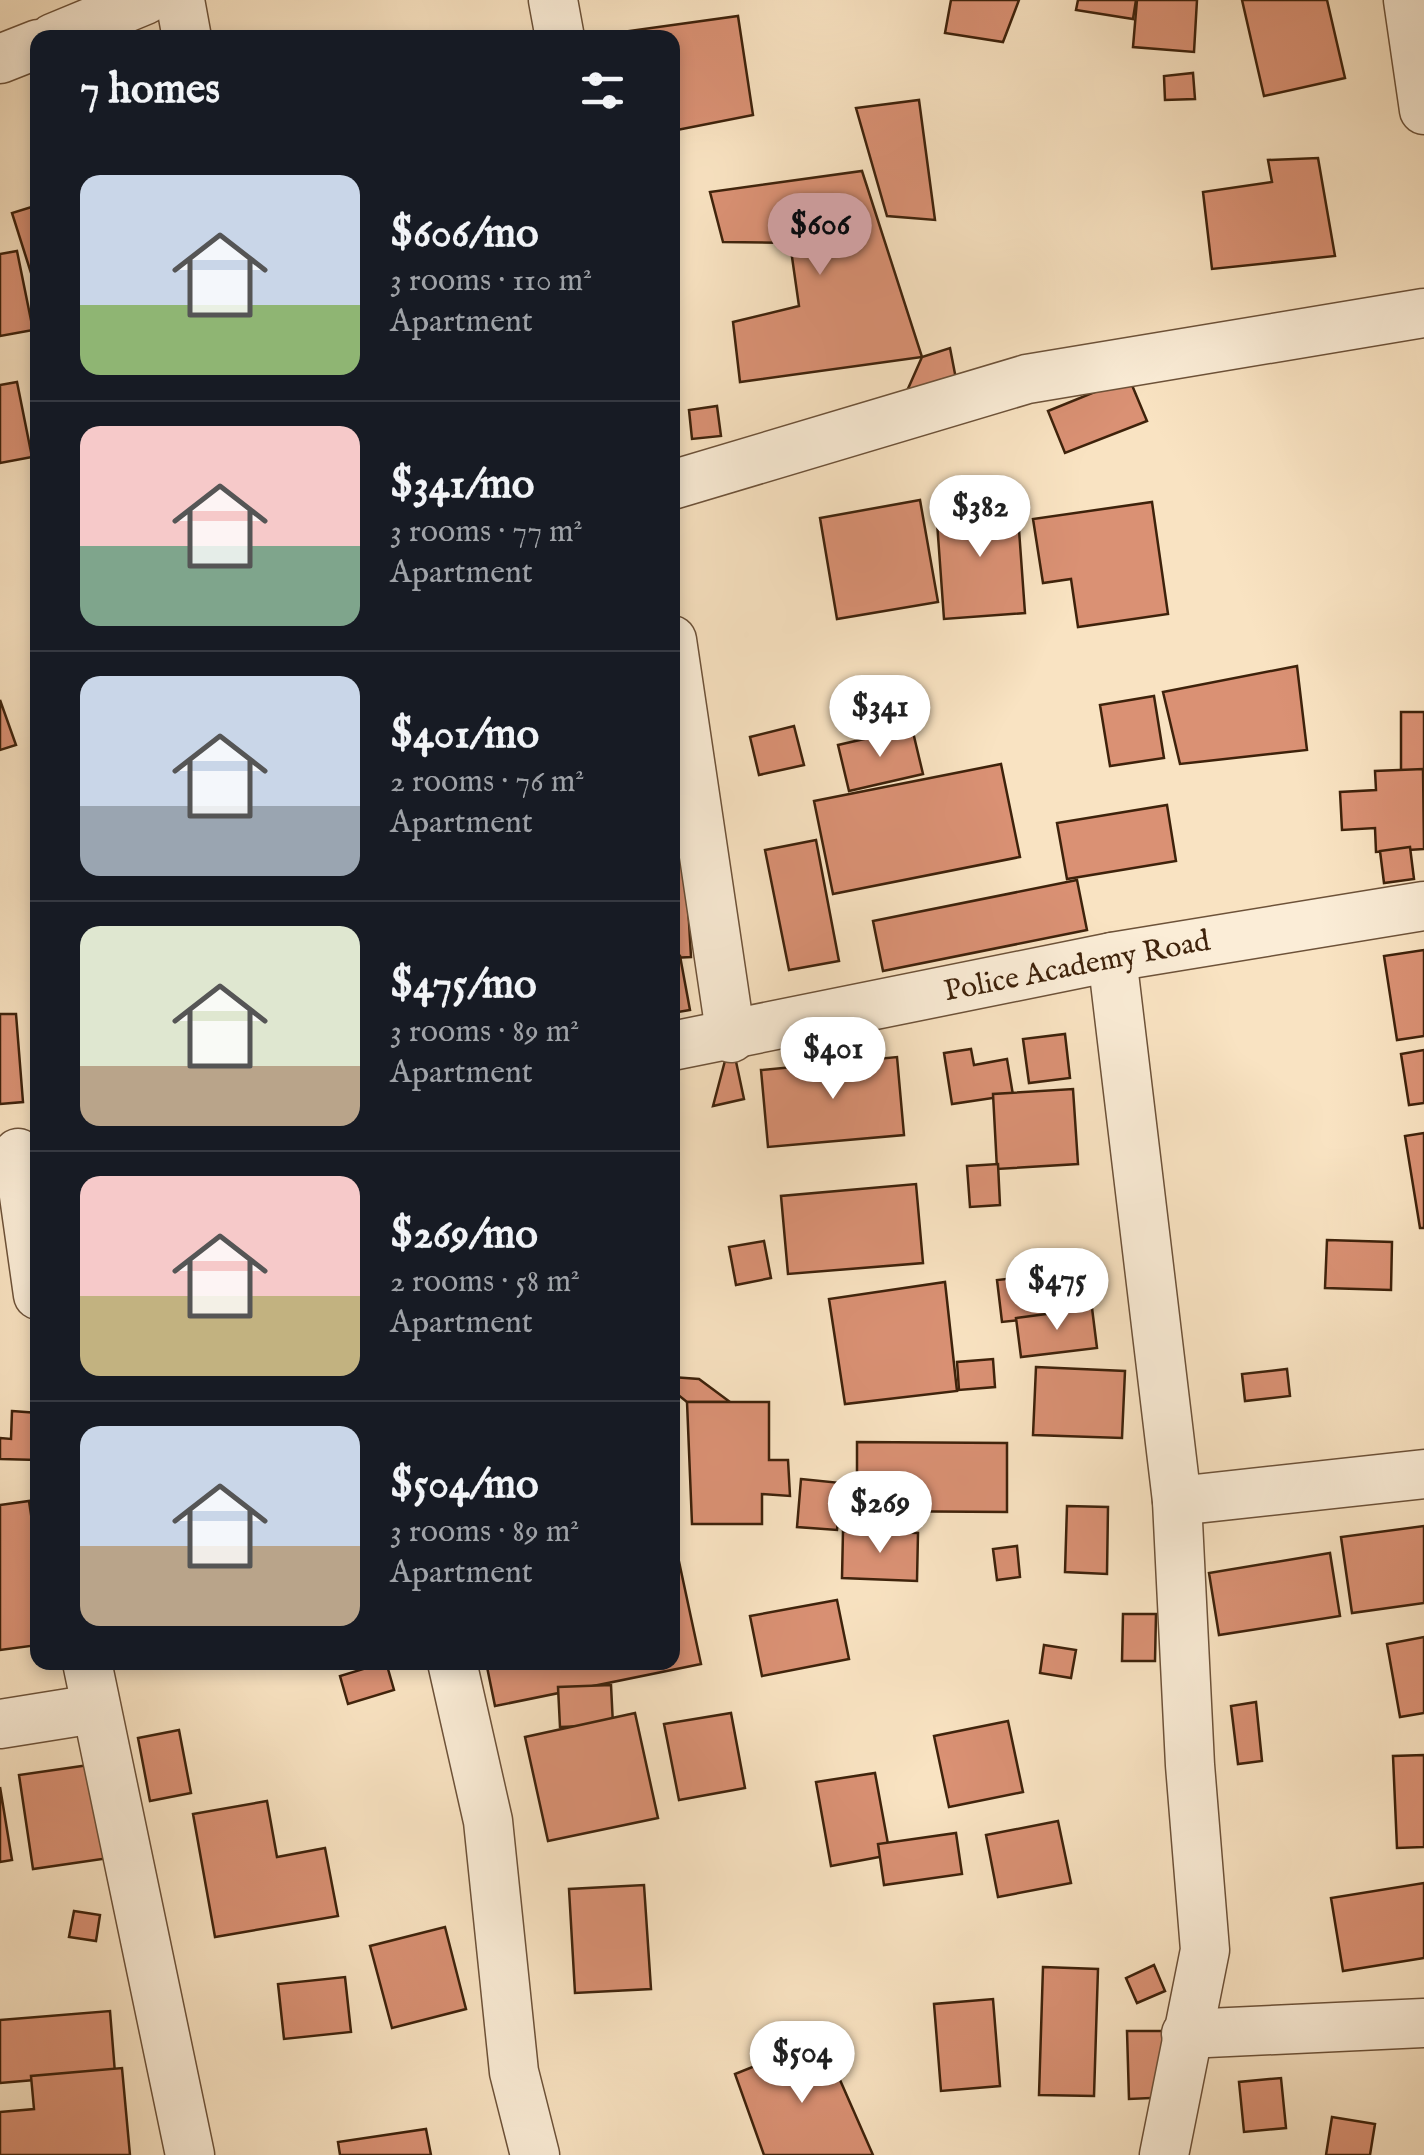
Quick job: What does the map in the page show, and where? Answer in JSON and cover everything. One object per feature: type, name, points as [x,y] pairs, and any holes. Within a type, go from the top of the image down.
[{"type":"street","points":[[72,30],[145,0]]},
{"type":"street","points":[[180,0],[186,30]]},
{"type":"street","points":[[554,0],[559,30]]},
{"type":"street","points":[[1408,0],[1424,110]]},
{"type":"street","points":[[0,59],[30,47]]},
{"type":"street","points":[[680,482],[1027,379],[1424,314]]},
{"type":"street","points":[[680,694],[731,1038]]},
{"type":"street","name":"Police Academy Road","points":[[680,1045],[731,1038],[1112,957],[1424,906]]},
{"type":"street","points":[[1112,957],[1177,1501],[1190,1765],[1205,1950],[1164,2155]]},
{"type":"street","points":[[19,1153],[30,1235]]},
{"type":"street","points":[[1177,1501],[1424,1474]]},
{"type":"street","points":[[88,1670],[190,2155]]},
{"type":"street","points":[[454,1670],[488,1821],[514,2072],[536,2155]]},
{"type":"street","points":[[0,1724],[94,1709]]},
{"type":"street","points":[[1186,2034],[1424,2024]]},
{"type":"building","points":[[951,0],[1019,0],[1003,42],[945,33]]},
{"type":"building","points":[[1078,0],[1136,0],[1133,19],[1076,10]]},
{"type":"building","points":[[1137,0],[1197,0],[1194,52],[1133,47]]},
{"type":"building","points":[[1242,0],[1327,0],[1345,78],[1264,96]]},
{"type":"building","points":[[738,16],[753,115],[680,129],[680,30],[636,30]]},
{"type":"building","points":[[1193,73],[1195,99],[1165,100],[1164,76]]},
{"type":"building","points":[[919,100],[935,220],[887,216],[856,108]]},
{"type":"building","points":[[1318,158],[1335,256],[1212,269],[1203,192],[1272,182],[1268,160]]},
{"type":"building","points":[[862,171],[922,357],[740,382],[733,322],[799,306],[790,243],[723,242],[710,192]]},
{"type":"building","points":[[30,207],[30,270],[12,213]]},
{"type":"building","points":[[17,251],[30,331],[0,336],[0,254]]},
{"type":"building","points":[[950,348],[956,379],[907,391],[922,357]]},
{"type":"building","points":[[1129,378],[1147,421],[1065,453],[1048,411]]},
{"type":"building","points":[[17,382],[30,457],[0,463],[0,385]]},
{"type":"building","points":[[717,406],[721,436],[692,439],[689,410]]},
{"type":"building","points":[[920,500],[938,602],[837,619],[820,518]]},
{"type":"building","points":[[1017,502],[1025,613],[944,619],[936,508]]},
{"type":"building","points":[[1152,502],[1168,614],[1078,627],[1071,579],[1043,583],[1033,519]]},
{"type":"building","points":[[1297,666],[1307,750],[1180,764],[1163,692]]},
{"type":"building","points":[[1154,696],[1164,758],[1110,766],[1100,705]]},
{"type":"building","points":[[0,700],[16,745],[0,750]]},
{"type":"building","points":[[1401,712],[1424,712],[1424,775],[1401,774]]},
{"type":"building","points":[[794,726],[804,765],[759,775],[750,737]]},
{"type":"building","points":[[912,728],[923,774],[849,791],[838,745]]},
{"type":"building","points":[[1001,764],[1020,857],[833,894],[814,801]]},
{"type":"building","points":[[1423,769],[1424,849],[1376,852],[1375,828],[1342,830],[1340,792],[1376,790],[1375,771]]},
{"type":"building","points":[[1167,805],[1176,861],[1067,879],[1057,823]]},
{"type":"building","points":[[816,840],[839,961],[789,970],[765,850]]},
{"type":"building","points":[[1410,847],[1414,879],[1384,883],[1380,851]]},
{"type":"building","points":[[680,852],[685,852],[691,957],[680,958]]},
{"type":"building","points":[[1077,880],[1087,930],[883,971],[873,921]]},
{"type":"building","points":[[1424,950],[1424,1036],[1397,1040],[1384,956]]},
{"type":"building","points":[[680,956],[690,1010],[680,1012]]},
{"type":"building","points":[[0,1014],[16,1014],[23,1102],[0,1104]]},
{"type":"building","points":[[1065,1034],[1070,1078],[1029,1083],[1023,1039]]},
{"type":"building","points":[[731,1038],[744,1099],[713,1106]]},
{"type":"building","points":[[971,1049],[974,1065],[1007,1059],[1013,1095],[952,1104],[944,1053]]},
{"type":"building","points":[[1424,1050],[1424,1103],[1409,1105],[1401,1054]]},
{"type":"building","points":[[897,1057],[904,1135],[768,1147],[761,1070]]},
{"type":"building","points":[[1073,1089],[1078,1164],[997,1169],[993,1094]]},
{"type":"building","points":[[1424,1133],[1424,1228],[1420,1228],[1405,1136]]},
{"type":"building","points":[[998,1164],[1000,1205],[970,1207],[967,1166]]},
{"type":"building","points":[[916,1184],[923,1263],[788,1274],[781,1196]]},
{"type":"building","points":[[1327,1240],[1392,1242],[1391,1290],[1325,1288]]},
{"type":"building","points":[[764,1241],[771,1278],[736,1285],[729,1247]]},
{"type":"building","points":[[1055,1274],[1060,1316],[1002,1322],[997,1280]]},
{"type":"building","points":[[945,1282],[957,1391],[845,1404],[829,1299]]},
{"type":"building","points":[[1092,1308],[1097,1348],[1021,1357],[1016,1318]]},
{"type":"building","points":[[993,1359],[995,1387],[959,1390],[957,1362]]},
{"type":"building","points":[[1036,1367],[1125,1371],[1122,1438],[1033,1435]]},
{"type":"building","points":[[1287,1369],[1290,1396],[1245,1401],[1242,1374]]},
{"type":"building","points":[[680,1378],[699,1379],[730,1402],[687,1402],[680,1396]]},
{"type":"building","points":[[687,1402],[769,1402],[769,1460],[788,1460],[790,1496],[762,1494],[762,1524],[692,1524]]},
{"type":"building","points":[[12,1411],[30,1412],[30,1460],[0,1459],[0,1438],[11,1439]]},
{"type":"building","points":[[857,1442],[1007,1443],[1007,1512],[857,1511]]},
{"type":"building","points":[[801,1479],[841,1483],[837,1530],[797,1527]]},
{"type":"building","points":[[29,1501],[30,1646],[0,1650],[0,1505]]},
{"type":"building","points":[[1067,1506],[1108,1507],[1107,1574],[1065,1572]]},
{"type":"building","points":[[1424,1526],[1424,1603],[1352,1613],[1341,1537]]},
{"type":"building","points":[[843,1531],[918,1533],[917,1581],[842,1578]]},
{"type":"building","points":[[1017,1546],[1020,1577],[997,1580],[993,1549]]},
{"type":"building","points":[[1330,1553],[1340,1616],[1219,1635],[1209,1573]]},
{"type":"building","points":[[680,1566],[701,1664],[680,1668]]},
{"type":"building","points":[[837,1600],[849,1659],[762,1676],[750,1616]]},
{"type":"building","points":[[1123,1614],[1156,1614],[1155,1661],[1122,1661]]},
{"type":"building","points":[[1424,1637],[1424,1713],[1400,1717],[1387,1644]]},
{"type":"building","points":[[1044,1645],[1076,1650],[1071,1678],[1040,1673]]},
{"type":"building","points":[[360,1670],[388,1670],[394,1690],[348,1704],[340,1676]]},
{"type":"building","points":[[488,1670],[672,1670],[495,1706]]},
{"type":"building","points":[[611,1685],[613,1725],[560,1727],[558,1687]]},
{"type":"building","points":[[1256,1702],[1262,1761],[1238,1764],[1231,1706]]},
{"type":"building","points":[[635,1713],[658,1818],[548,1841],[525,1737]]},
{"type":"building","points":[[731,1713],[745,1788],[679,1800],[664,1724]]},
{"type":"building","points":[[1008,1721],[1023,1792],[949,1807],[934,1736]]},
{"type":"building","points":[[179,1730],[191,1793],[150,1801],[138,1738]]},
{"type":"building","points":[[1424,1755],[1424,1847],[1397,1848],[1393,1756]]},
{"type":"building","points":[[103,1763],[116,1857],[33,1869],[19,1775]]},
{"type":"building","points":[[875,1773],[890,1855],[831,1866],[816,1782]]},
{"type":"building","points":[[0,1787],[12,1860],[0,1862]]},
{"type":"building","points":[[267,1801],[277,1857],[325,1848],[338,1916],[215,1937],[193,1814]]},
{"type":"building","points":[[1058,1821],[1071,1883],[998,1897],[986,1835]]},
{"type":"building","points":[[956,1833],[962,1874],[884,1885],[878,1844]]},
{"type":"building","points":[[1424,1883],[1424,1958],[1343,1971],[1331,1898]]},
{"type":"building","points":[[644,1885],[651,1989],[575,1993],[569,1889]]},
{"type":"building","points":[[74,1911],[100,1915],[96,1941],[69,1937]]},
{"type":"building","points":[[445,1927],[466,2009],[392,2028],[370,1946]]},
{"type":"building","points":[[1154,1965],[1165,1991],[1137,2003],[1126,1978]]},
{"type":"building","points":[[1043,1967],[1098,1969],[1094,2096],[1039,2095]]},
{"type":"building","points":[[345,1977],[351,2032],[284,2039],[278,1984]]},
{"type":"building","points":[[993,1999],[1000,2086],[941,2091],[934,2004]]},
{"type":"building","points":[[110,2011],[115,2073],[0,2083],[0,2020]]},
{"type":"building","points":[[1127,2031],[1172,2031],[1174,2097],[1129,2099]]},
{"type":"building","points":[[822,2039],[873,2155],[764,2155],[735,2074]]},
{"type":"building","points":[[122,2068],[130,2155],[0,2155],[0,2112],[34,2109],[31,2076]]},
{"type":"building","points":[[1281,2078],[1286,2128],[1244,2132],[1239,2082]]},
{"type":"building","points":[[1332,2117],[1375,2124],[1370,2155],[1326,2155]]},
{"type":"building","points":[[426,2129],[431,2155],[340,2155],[338,2142]]}]
